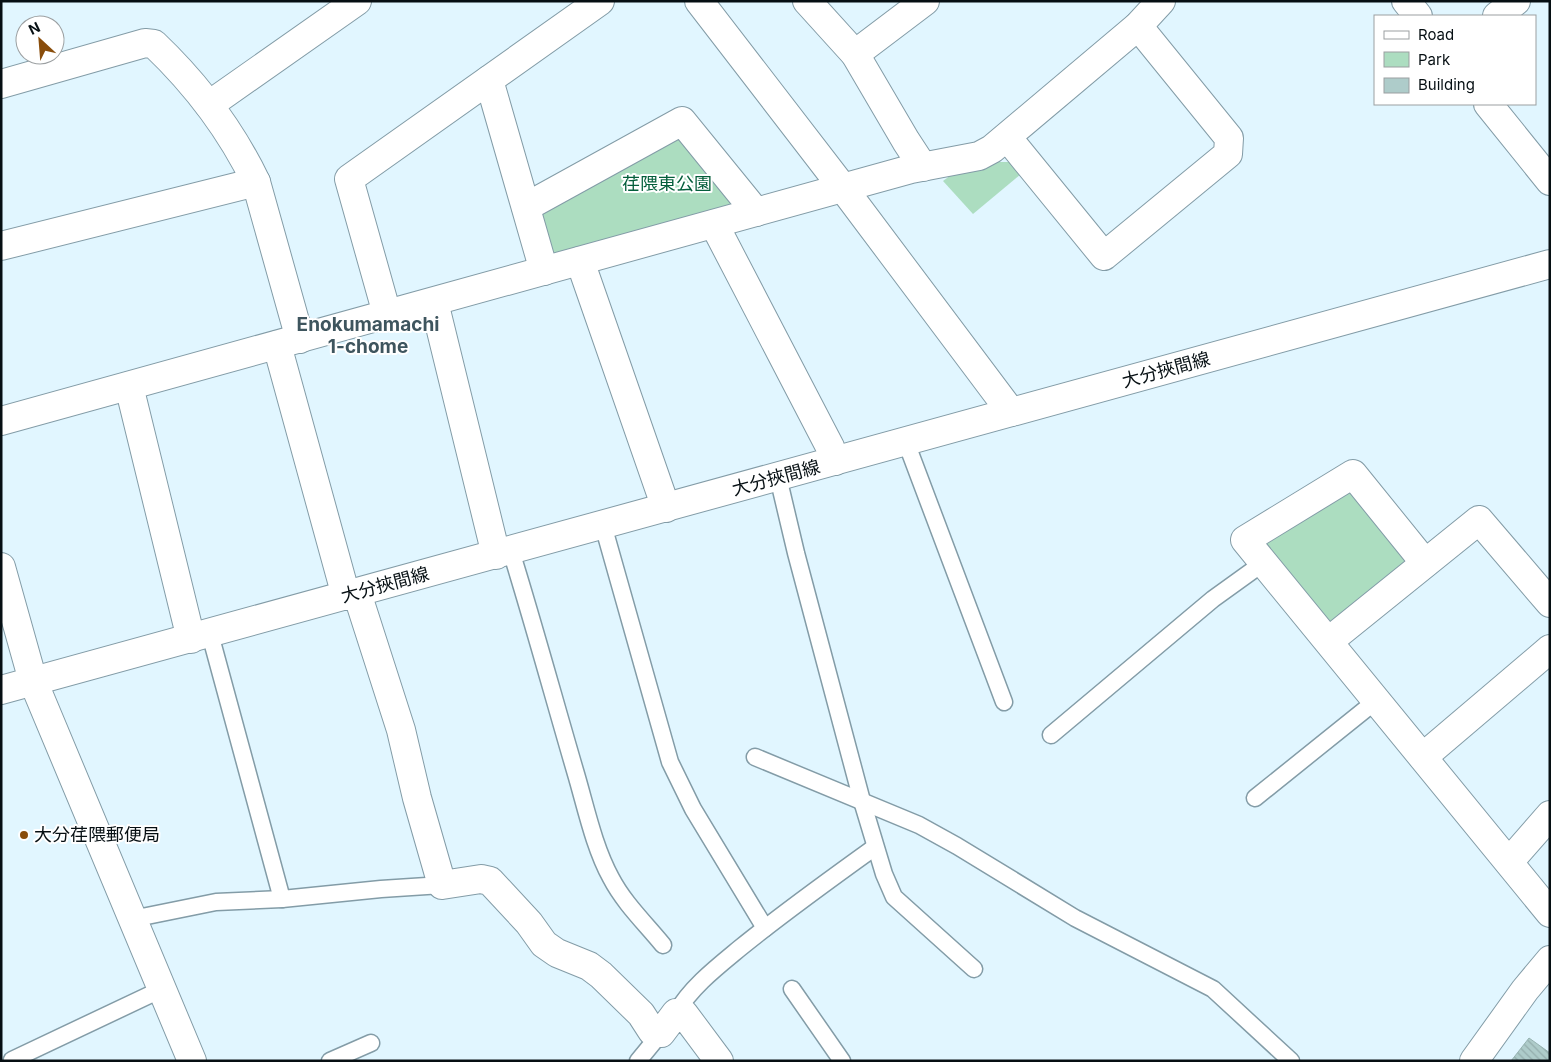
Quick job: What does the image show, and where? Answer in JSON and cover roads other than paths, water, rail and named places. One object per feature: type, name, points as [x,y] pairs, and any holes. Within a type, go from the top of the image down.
[{"type":"street","points":[[209,105],[357,1]]},
{"type":"street","points":[[388,314],[349,179],[600,1]]},
{"type":"street","points":[[699,1],[843,188],[1011,412]]},
{"type":"street","points":[[808,1],[855,54],[923,167]]},
{"type":"street","points":[[855,54],[925,1]]},
{"type":"street","points":[[1,421],[843,188],[923,167],[979,156],[1007,137],[1138,26],[1161,1]]},
{"type":"street","points":[[1406,1],[1417,15]]},
{"type":"street","points":[[1499,15],[1516,1]]},
{"type":"street","points":[[1007,137],[1104,256],[1228,154],[1229,138],[1138,26]]},
{"type":"street","points":[[1,84],[145,43],[154,44],[183,72],[209,105],[247,162],[256,182],[289,342],[352,594],[401,730],[417,798],[442,885],[481,879],[490,881],[525,918],[544,944],[557,953],[589,966],[601,975],[642,1014],[652,1031],[684,1014],[719,1061]]},
{"type":"street","points":[[489,80],[544,271]]},
{"type":"street","points":[[1489,105],[1550,181]]},
{"type":"street","points":[[526,207],[682,121],[756,212]]},
{"type":"street","points":[[1,246],[256,182]]},
{"type":"street","points":[[714,224],[830,447],[835,461]]},
{"type":"street","points":[[580,261],[666,508]]},
{"type":"street","name":"大分挾間線","points":[[1,690],[1550,264]]},
{"type":"street","points":[[434,302],[503,553]]},
{"type":"street","points":[[129,386],[200,636]]},
{"type":"street","points":[[1426,563],[1353,474],[1244,540],[1329,641],[1550,913]]},
{"type":"street","points":[[1329,641],[1479,520],[1550,604]]},
{"type":"street","points":[[1,567],[33,681],[192,1061]]},
{"type":"street","points":[[1423,757],[1550,649]]},
{"type":"street","points":[[1509,862],[1550,815]]},
{"type":"street","points":[[1474,1061],[1525,990],[1550,960]]},
{"type":"lane","points":[[906,442],[1004,702]]},
{"type":"lane","points":[[778,477],[796,553],[874,847],[894,897],[974,969]]},
{"type":"lane","points":[[603,525],[670,762],[693,809],[765,928]]},
{"type":"lane","points":[[503,553],[539,639],[569,750],[601,855],[611,878],[622,896],[662,945]]},
{"type":"lane","points":[[1051,735],[1213,599],[1263,563]]},
{"type":"lane","points":[[200,636],[282,899]]},
{"type":"lane","points":[[1255,798],[1377,700]]},
{"type":"lane","points":[[755,758],[936,833],[1075,918],[1213,989],[1291,1061]]},
{"type":"lane","points":[[638,1061],[682,1002],[715,969],[765,928],[874,847]]},
{"type":"lane","points":[[132,919],[216,902],[282,899],[442,885]]},
{"type":"lane","points":[[12,1060],[162,989]]},
{"type":"lane","points":[[792,989],[842,1061]]},
{"type":"lane","points":[[330,1061],[371,1043]]},
{"type":"place","name":"大分荏隈郵便局","points":[[24,835]]},
{"type":"district","name":"Enokumamachi 1-chome","points":[[368,335]]},
{"type":"park label","name":"荏隈東公園","points":[[667,184]]}]
